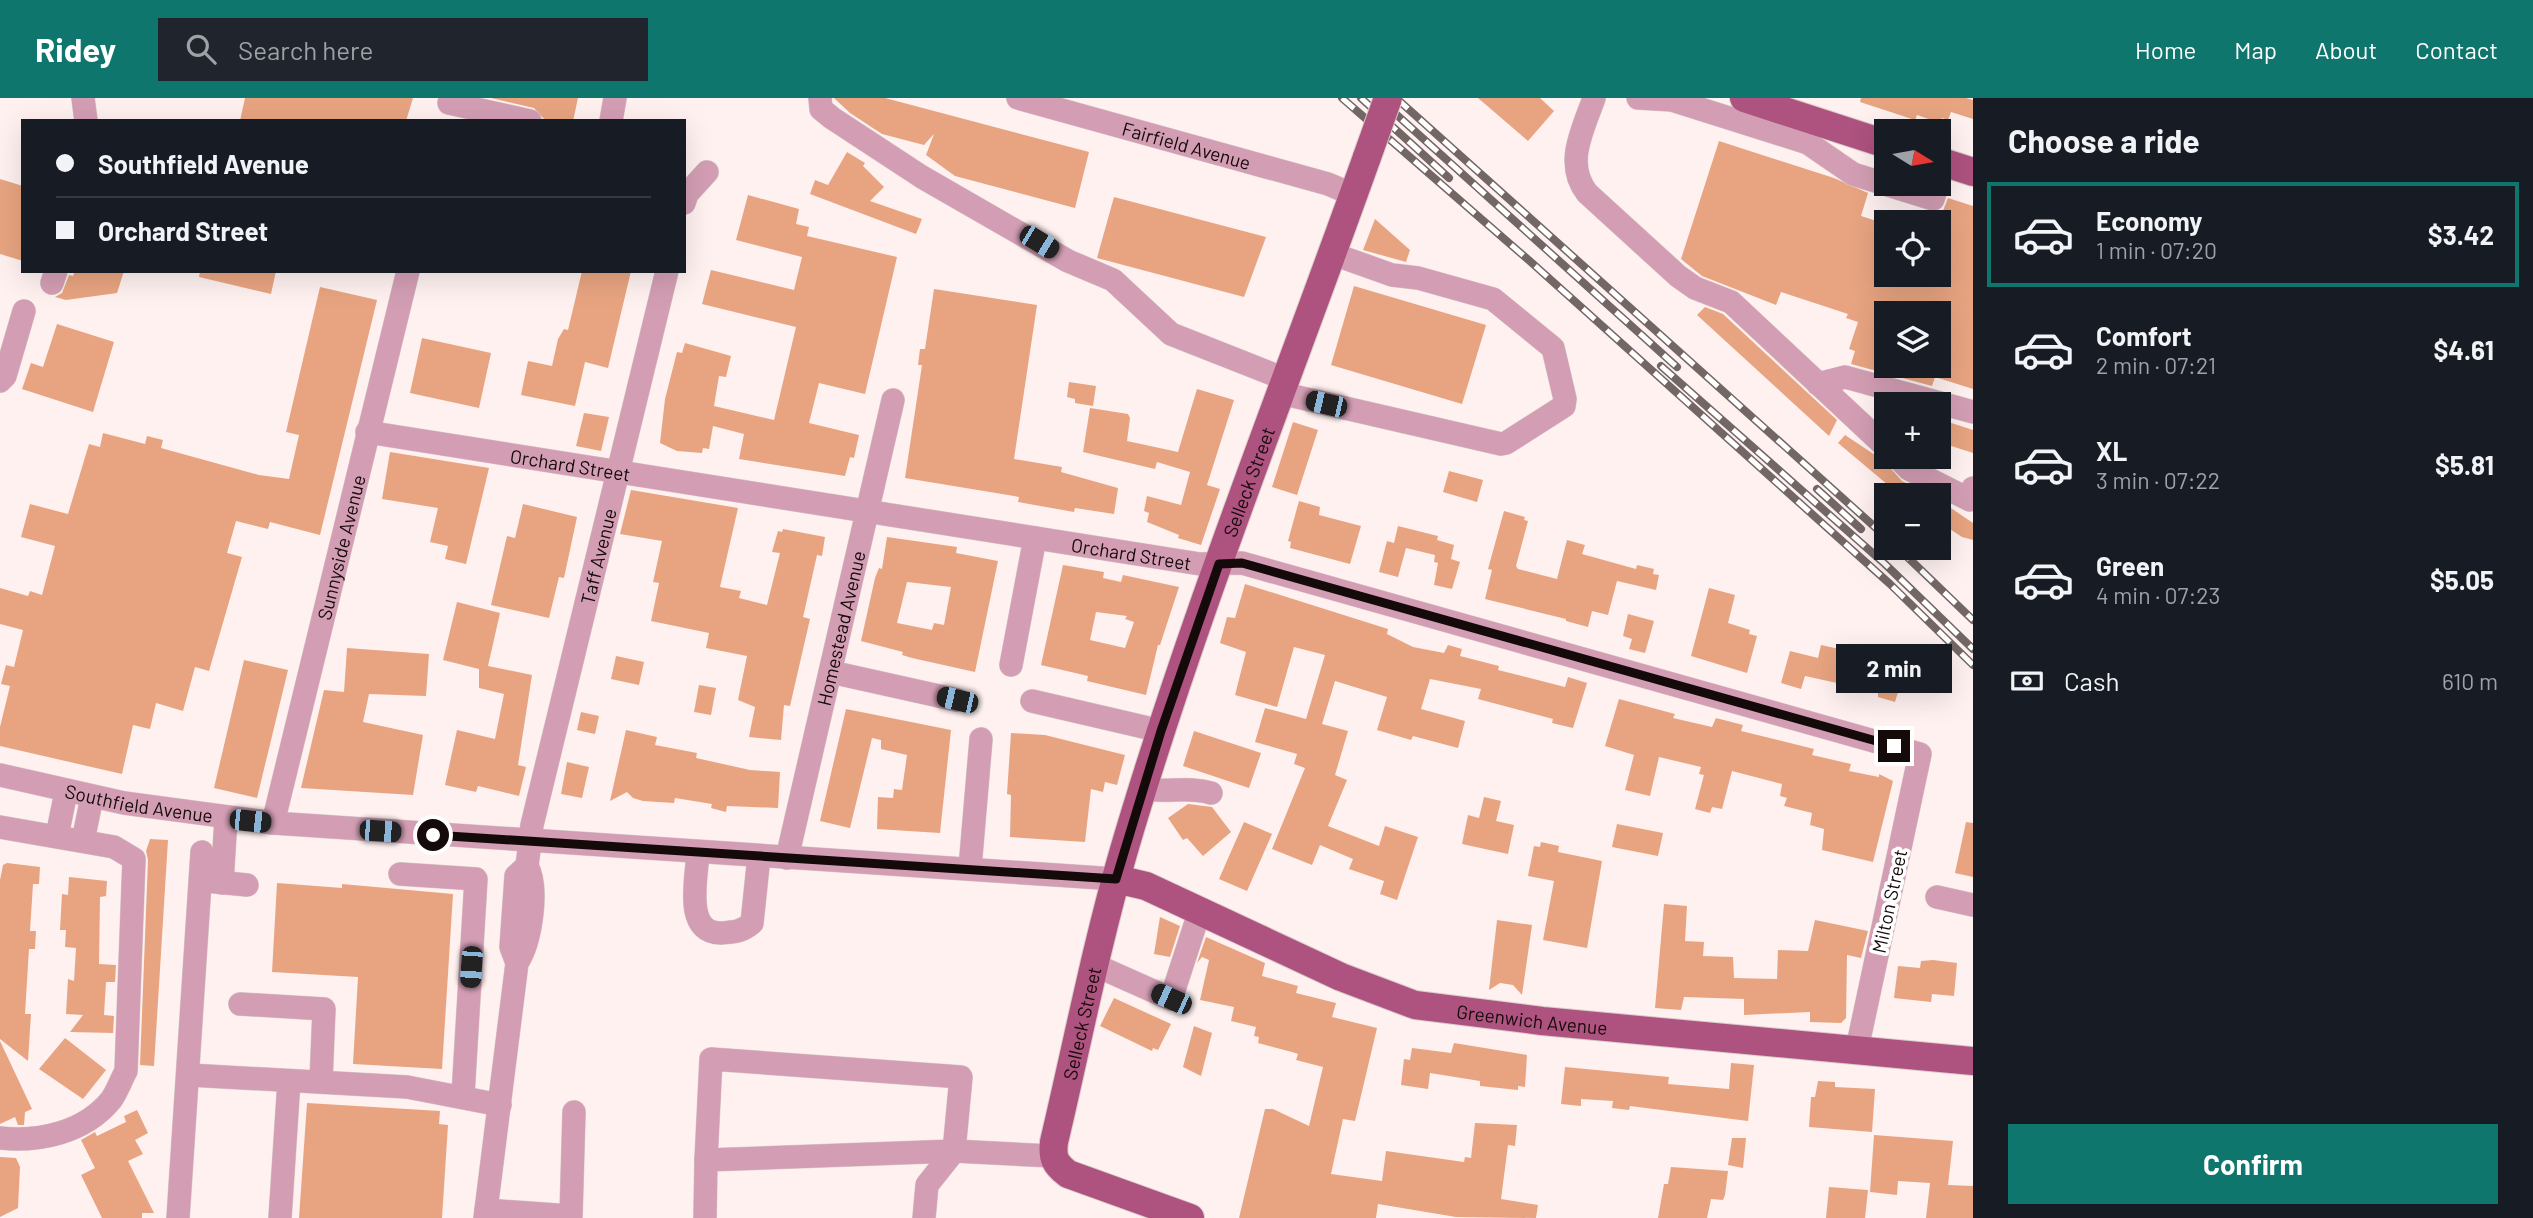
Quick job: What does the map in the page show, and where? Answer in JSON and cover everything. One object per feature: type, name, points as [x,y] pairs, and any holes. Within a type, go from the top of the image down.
[{"type":"main road","name":"Selleck Street","points":[[1052,1156],[1116,879],[1161,731],[1282,386],[1333,254],[1388,98]]},
{"type":"main road","points":[[1744,98],[1874,140]]},
{"type":"main road","points":[[1951,176],[1973,172]]},
{"type":"main road","name":"Greenwich Avenue","points":[[1116,879],[1146,886],[1387,996],[1433,1008],[1639,1031],[1973,1061]]},
{"type":"main road","points":[[1052,1156],[1058,1166],[1068,1174],[1190,1218]]},
{"type":"street","points":[[83,98],[86,119]]},
{"type":"street","points":[[611,119],[615,98]]},
{"type":"street","points":[[820,98],[821,109],[831,118],[922,177],[1068,261],[1112,280],[1171,334],[1282,386],[1501,444],[1564,406],[1553,348],[1493,299],[1418,278],[1392,275],[1333,254]]},
{"type":"street","name":"Fairfield Avenue","points":[[1018,98],[1277,169],[1354,195]]},
{"type":"street","points":[[1594,98],[1575,156],[1578,181],[1678,276],[1695,288],[1731,302],[1874,436]]},
{"type":"street","points":[[1638,98],[1672,100],[1808,143],[1853,174],[1874,175]]},
{"type":"street","points":[[448,107],[518,119]]},
{"type":"street","points":[[1853,174],[1874,144]]},
{"type":"street","points":[[686,196],[707,172]]},
{"type":"street","name":"Sunnyside Avenue","points":[[273,823],[408,273]]},
{"type":"street","name":"Taff Avenue","points":[[485,1214],[517,963],[528,947],[533,877],[527,866],[529,842],[667,273]]},
{"type":"street","points":[[0,381],[5,376],[24,311]]},
{"type":"street","points":[[1818,384],[1845,377],[1973,412]]},
{"type":"street","name":"Homestead Avenue","points":[[787,858],[894,400]]},
{"type":"street","name":"Orchard Street","points":[[368,432],[1200,564],[1242,563],[1920,754]]},
{"type":"street","points":[[1909,469],[1970,500],[1973,488]]},
{"type":"street","points":[[1011,665],[1035,538]]},
{"type":"street","points":[[831,672],[957,700]]},
{"type":"street","points":[[1032,701],[1161,731]]},
{"type":"street","points":[[970,868],[981,739]]},
{"type":"street","name":"Milton Street","points":[[1857,1049],[1920,754]]},
{"type":"street","name":"Southfield Avenue","points":[[0,775],[92,797],[273,823],[1116,879]]},
{"type":"street","points":[[1143,789],[1167,793],[1194,788],[1211,793]]},
{"type":"street","points":[[57,836],[65,792]]},
{"type":"street","points":[[83,841],[92,797]]},
{"type":"street","points":[[178,1218],[189,1075],[211,882],[226,818]]},
{"type":"street","points":[[0,827],[114,848],[134,859],[126,1071],[111,1099],[95,1115],[49,1138],[29,1141],[0,1138]]},
{"type":"street","points":[[202,852],[211,882]]},
{"type":"street","points":[[698,852],[695,915],[703,927],[714,933],[741,932],[752,923],[758,856]]},
{"type":"street","points":[[400,874],[476,878],[463,1095]]},
{"type":"street","points":[[211,882],[247,885]]},
{"type":"street","points":[[1937,897],[1973,905]]},
{"type":"street","points":[[1096,968],[1171,999],[1200,910]]},
{"type":"street","points":[[240,1004],[324,1009],[321,1082]]},
{"type":"street","points":[[705,1218],[711,1059],[961,1077],[954,1152],[927,1185],[924,1218]]},
{"type":"street","points":[[189,1075],[407,1087],[463,1095],[500,1105]]},
{"type":"street","points":[[280,1218],[289,1081]]},
{"type":"street","points":[[485,1214],[571,1216],[574,1112]]},
{"type":"street","points":[[706,1160],[954,1152],[1052,1156]]},
{"type":"building","points":[[245,98],[413,98],[407,119],[240,119]]},
{"type":"building","points":[[491,98],[578,98],[573,119],[544,119],[534,108]]},
{"type":"building","points":[[834,98],[885,98],[1089,152],[1075,208],[955,176],[926,155],[934,134],[924,145],[882,134],[850,113]]},
{"type":"building","points":[[1478,98],[1540,98],[1554,111],[1528,141]]},
{"type":"building","points":[[1861,98],[1966,98],[1973,100],[1973,119],[1951,112],[1948,119],[1928,119],[1917,115],[1915,119],[1912,119],[1860,102]]},
{"type":"building","points":[[1719,141],[1834,178],[1868,193],[1861,216],[1874,220],[1874,287],[1951,287],[1951,210],[1943,210],[1948,198],[1973,206],[1973,389],[1938,378],[1951,378],[1951,301],[1874,301],[1874,370],[1851,364],[1855,351],[1849,349],[1858,322],[1846,318],[1848,314],[1781,292],[1776,305],[1702,276],[1681,259]]},
{"type":"building","points":[[847,152],[865,163],[863,166],[884,187],[870,201],[922,219],[916,234],[810,194],[815,180],[828,185]]},
{"type":"building","points":[[0,179],[21,185],[21,260],[0,254]]},
{"type":"building","points":[[748,195],[799,209],[796,224],[809,227],[807,236],[897,257],[865,394],[819,383],[809,423],[859,435],[854,458],[850,457],[845,476],[739,459],[744,434],[713,426],[709,449],[703,448],[702,453],[677,451],[660,443],[665,399],[677,352],[682,353],[685,343],[731,356],[726,377],[719,376],[714,406],[774,420],[796,327],[702,304],[711,270],[794,290],[802,257],[736,240]]},
{"type":"building","points":[[1114,197],[1266,237],[1244,297],[1097,258]]},
{"type":"building","points":[[1375,219],[1410,250],[1406,262],[1363,250]]},
{"type":"building","points":[[74,273],[123,273],[117,293],[66,300],[55,297],[62,293],[69,275],[73,276]]},
{"type":"building","points":[[200,273],[276,273],[271,294],[199,277]]},
{"type":"building","points":[[582,273],[631,273],[608,368],[585,362],[575,406],[521,395],[528,361],[552,366],[558,339],[564,329],[568,330]]},
{"type":"building","points":[[1354,286],[1486,325],[1462,404],[1331,365]]},
{"type":"building","points":[[320,287],[377,300],[320,535],[270,522],[268,529],[236,521],[227,553],[242,557],[209,671],[195,667],[183,711],[156,703],[150,729],[133,725],[122,774],[0,746],[0,727],[10,686],[1,684],[6,665],[14,667],[23,630],[0,624],[0,588],[28,596],[30,591],[42,595],[55,546],[21,537],[30,504],[68,514],[89,444],[100,447],[103,433],[145,444],[147,436],[163,440],[161,448],[259,475],[289,479],[299,435],[286,432]]},
{"type":"building","points":[[934,289],[1037,305],[1014,459],[1062,467],[1061,472],[1118,488],[1114,514],[1075,508],[1074,512],[1018,502],[1019,497],[905,478],[922,365],[918,365],[920,349],[925,349]]},
{"type":"building","points":[[1705,307],[1723,314],[1837,420],[1829,436],[1697,315]]},
{"type":"building","points":[[57,324],[114,342],[93,412],[22,389],[31,363],[43,367]]},
{"type":"building","points":[[422,338],[491,353],[479,408],[410,393]]},
{"type":"building","points":[[1903,378],[1935,378],[1932,386]]},
{"type":"building","points":[[1069,382],[1096,386],[1093,406],[1075,403],[1075,399],[1067,397]]},
{"type":"building","points":[[1197,389],[1234,400],[1207,485],[1220,489],[1201,545],[1178,538],[1179,535],[1147,522],[1149,513],[1144,511],[1147,496],[1181,505],[1190,472],[1157,462],[1155,469],[1083,452],[1090,408],[1128,414],[1130,418],[1127,441],[1178,452]]},
{"type":"building","points":[[584,413],[609,417],[601,451],[576,446]]},
{"type":"building","points":[[1293,422],[1318,430],[1297,495],[1272,487]]},
{"type":"building","points":[[1951,423],[1973,430],[1973,453],[1951,446]]},
{"type":"building","points":[[1845,435],[1874,454],[1874,469],[1891,469],[1906,483],[1886,483],[1838,443]]},
{"type":"building","points":[[390,452],[489,468],[466,564],[445,559],[448,546],[430,542],[438,508],[382,499]]},
{"type":"building","points":[[1449,471],[1483,480],[1477,502],[1443,492]]},
{"type":"building","points":[[631,490],[738,508],[720,587],[741,591],[739,598],[767,605],[780,553],[772,552],[778,531],[782,532],[783,529],[825,537],[822,556],[817,555],[803,617],[810,619],[790,706],[784,705],[781,740],[749,737],[755,707],[738,700],[747,656],[706,648],[709,633],[651,621],[659,583],[653,582],[662,541],[620,534]]},
{"type":"building","points":[[1299,501],[1320,507],[1319,515],[1361,526],[1350,564],[1290,548],[1291,542],[1288,541]]},
{"type":"building","points":[[523,504],[577,517],[564,578],[559,577],[549,618],[491,605],[507,536],[515,538]]},
{"type":"building","points":[[1951,508],[1973,523],[1973,540],[1951,530]]},
{"type":"building","points":[[1504,511],[1525,517],[1524,520],[1528,521],[1516,566],[1518,569],[1557,579],[1567,540],[1585,545],[1582,554],[1636,569],[1637,565],[1654,569],[1653,574],[1659,575],[1656,590],[1617,581],[1608,615],[1592,611],[1588,627],[1485,599],[1492,570],[1488,569]]},
{"type":"building","points":[[1398,526],[1438,536],[1437,540],[1454,545],[1451,559],[1460,562],[1452,589],[1434,585],[1438,563],[1434,562],[1435,555],[1406,548],[1398,577],[1379,572],[1387,541],[1394,543]]},
{"type":"building","points":[[887,537],[957,547],[956,553],[998,561],[975,672],[912,658],[902,655],[903,652],[861,641],[875,578],[879,568],[882,569]],"holes":[[[907,582],[951,587],[944,625],[934,623],[932,630],[897,623]]]},
{"type":"building","points":[[1063,565],[1104,572],[1103,578],[1121,582],[1123,575],[1179,587],[1158,645],[1146,695],[1087,681],[1088,676],[1041,665]],"holes":[[[1096,612],[1127,616],[1125,619],[1134,622],[1125,648],[1090,640]]]},
{"type":"building","points":[[1245,584],[1388,629],[1387,634],[1413,647],[1444,653],[1448,645],[1462,649],[1460,656],[1499,666],[1498,670],[1565,687],[1568,677],[1587,683],[1573,728],[1552,723],[1553,719],[1478,699],[1481,689],[1430,679],[1421,709],[1465,721],[1458,748],[1413,736],[1411,740],[1377,730],[1387,697],[1335,681],[1322,724],[1348,731],[1335,775],[1347,780],[1328,826],[1379,846],[1385,826],[1418,837],[1397,900],[1380,894],[1384,881],[1349,869],[1353,859],[1320,845],[1312,865],[1272,849],[1305,768],[1294,764],[1297,754],[1255,742],[1265,708],[1306,719],[1325,655],[1294,647],[1277,707],[1235,695],[1246,652],[1220,643],[1227,617],[1235,618]]},
{"type":"building","points":[[1709,588],[1735,595],[1728,623],[1750,630],[1749,634],[1757,636],[1747,673],[1691,656]]},
{"type":"building","points":[[457,602],[500,613],[488,666],[532,675],[518,765],[526,767],[519,796],[478,786],[476,792],[445,785],[457,730],[495,739],[504,694],[479,688],[479,669],[443,660]]},
{"type":"building","points":[[1628,614],[1654,621],[1645,653],[1629,649],[1632,639],[1623,636]]},
{"type":"building","points":[[1821,645],[1875,657],[1873,667],[1903,676],[1895,702],[1878,697],[1878,692],[1805,676],[1801,689],[1781,683],[1790,651],[1818,658]]},
{"type":"building","points":[[347,648],[429,654],[426,696],[369,694],[363,722],[423,735],[413,795],[301,788],[324,690],[344,692]]},
{"type":"building","points":[[616,656],[644,662],[639,685],[611,679]]},
{"type":"building","points":[[244,660],[288,670],[257,798],[214,788]]},
{"type":"building","points":[[699,685],[716,688],[711,715],[694,712]]},
{"type":"building","points":[[1619,699],[1675,714],[1673,718],[1712,727],[1716,718],[1743,725],[1741,731],[1814,749],[1812,755],[1851,764],[1849,771],[1879,777],[1879,774],[1893,781],[1873,862],[1822,850],[1824,829],[1810,825],[1812,813],[1784,806],[1787,798],[1780,796],[1782,784],[1732,771],[1722,809],[1712,807],[1710,813],[1695,809],[1704,775],[1699,774],[1701,767],[1659,757],[1650,796],[1625,790],[1634,755],[1605,746]]},
{"type":"building","points":[[846,709],[951,730],[940,833],[877,829],[878,797],[893,798],[894,789],[902,790],[907,755],[881,749],[881,740],[872,738],[850,828],[820,821]]},
{"type":"building","points":[[581,712],[599,716],[595,734],[577,730]]},
{"type":"building","points":[[626,730],[657,737],[655,745],[697,753],[696,758],[750,770],[780,772],[778,808],[727,806],[726,812],[711,808],[712,804],[675,798],[674,803],[643,801],[633,798],[627,792],[610,801]]},
{"type":"building","points":[[1194,731],[1261,753],[1249,788],[1183,766]]},
{"type":"building","points":[[1011,733],[1045,735],[1125,755],[1117,785],[1105,782],[1103,792],[1091,789],[1085,842],[1010,837],[1011,795],[1007,794]]},
{"type":"building","points":[[567,762],[589,767],[582,798],[561,794]]},
{"type":"building","points":[[1484,797],[1501,801],[1496,821],[1514,825],[1508,854],[1462,844],[1468,815],[1479,818]]},
{"type":"building","points":[[1188,804],[1212,807],[1231,832],[1203,856],[1187,838],[1183,840],[1168,818]]},
{"type":"building","points":[[1244,822],[1272,834],[1247,891],[1219,879]]},
{"type":"building","points":[[1966,822],[1973,823],[1973,877],[1955,873]]},
{"type":"building","points":[[1617,824],[1663,833],[1658,856],[1612,847]]},
{"type":"building","points":[[150,839],[168,840],[154,1066],[140,1065],[148,860],[146,851]]},
{"type":"building","points":[[1541,842],[1559,846],[1558,852],[1602,861],[1587,948],[1543,940],[1554,881],[1528,876],[1534,846],[1540,847]]},
{"type":"building","points":[[7,863],[40,867],[39,884],[33,884],[30,931],[36,931],[35,949],[29,949],[25,1014],[31,1014],[28,1061],[0,1039],[0,880],[3,865]]},
{"type":"building","points":[[69,877],[107,881],[106,896],[100,897],[99,964],[116,965],[115,982],[106,982],[104,1015],[114,1016],[113,1033],[70,1032],[83,1015],[66,1014],[68,979],[74,981],[76,948],[65,947],[66,930],[60,930],[62,894],[68,895]]},
{"type":"building","points":[[277,883],[342,888],[342,884],[453,894],[442,1069],[353,1064],[358,977],[272,972]]},
{"type":"building","points":[[1664,904],[1687,906],[1685,941],[1704,942],[1703,956],[1733,957],[1734,978],[1777,979],[1778,950],[1808,951],[1815,920],[1868,931],[1861,958],[1847,955],[1846,1018],[1841,1023],[1810,1022],[1810,1012],[1744,1015],[1744,999],[1684,997],[1681,1010],[1655,1008]]},
{"type":"building","points":[[1160,917],[1180,926],[1170,957],[1154,954]]},
{"type":"building","points":[[1497,920],[1532,925],[1522,995],[1513,985],[1500,983],[1489,990]]},
{"type":"building","points":[[1206,937],[1265,963],[1262,976],[1298,986],[1296,993],[1336,1003],[1332,1017],[1377,1028],[1355,1121],[1343,1119],[1331,1174],[1382,1181],[1386,1151],[1464,1162],[1465,1157],[1471,1158],[1475,1123],[1517,1125],[1515,1146],[1508,1145],[1501,1199],[1538,1205],[1536,1218],[1456,1217],[1378,1204],[1376,1218],[1239,1218],[1265,1109],[1273,1109],[1309,1126],[1323,1067],[1296,1060],[1298,1054],[1258,1043],[1259,1037],[1254,1036],[1256,1027],[1231,1021],[1234,1007],[1200,1000],[1209,960],[1202,957],[1197,963]]},
{"type":"building","points":[[1921,961],[1957,963],[1954,996],[1932,994],[1931,1002],[1894,998],[1898,966],[1920,968]]},
{"type":"building","points":[[1114,998],[1171,1024],[1158,1050],[1153,1048],[1152,1051],[1100,1026]]},
{"type":"building","points":[[1194,1026],[1212,1033],[1201,1076],[1183,1067]]},
{"type":"building","points":[[65,1038],[106,1070],[83,1099],[39,1069]]},
{"type":"building","points":[[0,1041],[32,1109],[25,1112],[24,1125],[18,1125],[15,1117],[0,1124]]},
{"type":"building","points":[[1454,1043],[1527,1055],[1525,1087],[1518,1086],[1518,1090],[1480,1086],[1480,1081],[1430,1073],[1428,1089],[1401,1085],[1404,1059],[1410,1060],[1412,1048],[1451,1053]]},
{"type":"building","points":[[1731,1063],[1754,1065],[1748,1121],[1630,1106],[1629,1110],[1612,1108],[1613,1101],[1581,1099],[1581,1106],[1561,1104],[1565,1067],[1669,1077],[1668,1084],[1729,1089]]},
{"type":"building","points":[[1818,1081],[1835,1082],[1835,1087],[1875,1089],[1872,1132],[1809,1127],[1811,1097],[1815,1097]]},
{"type":"building","points":[[307,1103],[440,1111],[439,1124],[448,1125],[442,1218],[299,1218]]},
{"type":"building","points":[[137,1110],[148,1133],[135,1140],[143,1154],[128,1161],[154,1213],[142,1213],[142,1218],[102,1218],[81,1175],[95,1168],[81,1140],[95,1132],[97,1136],[126,1122],[124,1116]]},
{"type":"building","points":[[1874,1135],[1953,1141],[1948,1185],[1973,1186],[1973,1218],[1926,1218],[1930,1183],[1898,1181],[1897,1195],[1870,1192]]},
{"type":"building","points":[[1732,1138],[1746,1138],[1743,1168],[1728,1165]]},
{"type":"building","points":[[0,1157],[16,1158],[20,1167],[18,1208],[0,1217]]},
{"type":"building","points":[[1671,1167],[1728,1171],[1723,1200],[1711,1199],[1707,1218],[1658,1218],[1664,1184],[1668,1184]]},
{"type":"building","points":[[1829,1187],[1868,1190],[1865,1218],[1826,1218]]},
{"type":"railway","points":[[1342,98],[1532,263],[1890,584],[1973,665]]},
{"type":"railway","points":[[1361,98],[1449,178]]},
{"type":"railway","points":[[1378,98],[1677,367]]},
{"type":"railway","points":[[1396,98],[1874,526]]},
{"type":"railway","points":[[1661,366],[1885,564],[1973,649]]},
{"type":"railway","points":[[1817,489],[1861,529]]},
{"type":"railway","points":[[1910,560],[1973,620]]},
{"type":"route","points":[[433,835],[1116,879],[1161,731],[1219,564],[1242,563],[1894,746]]}]
